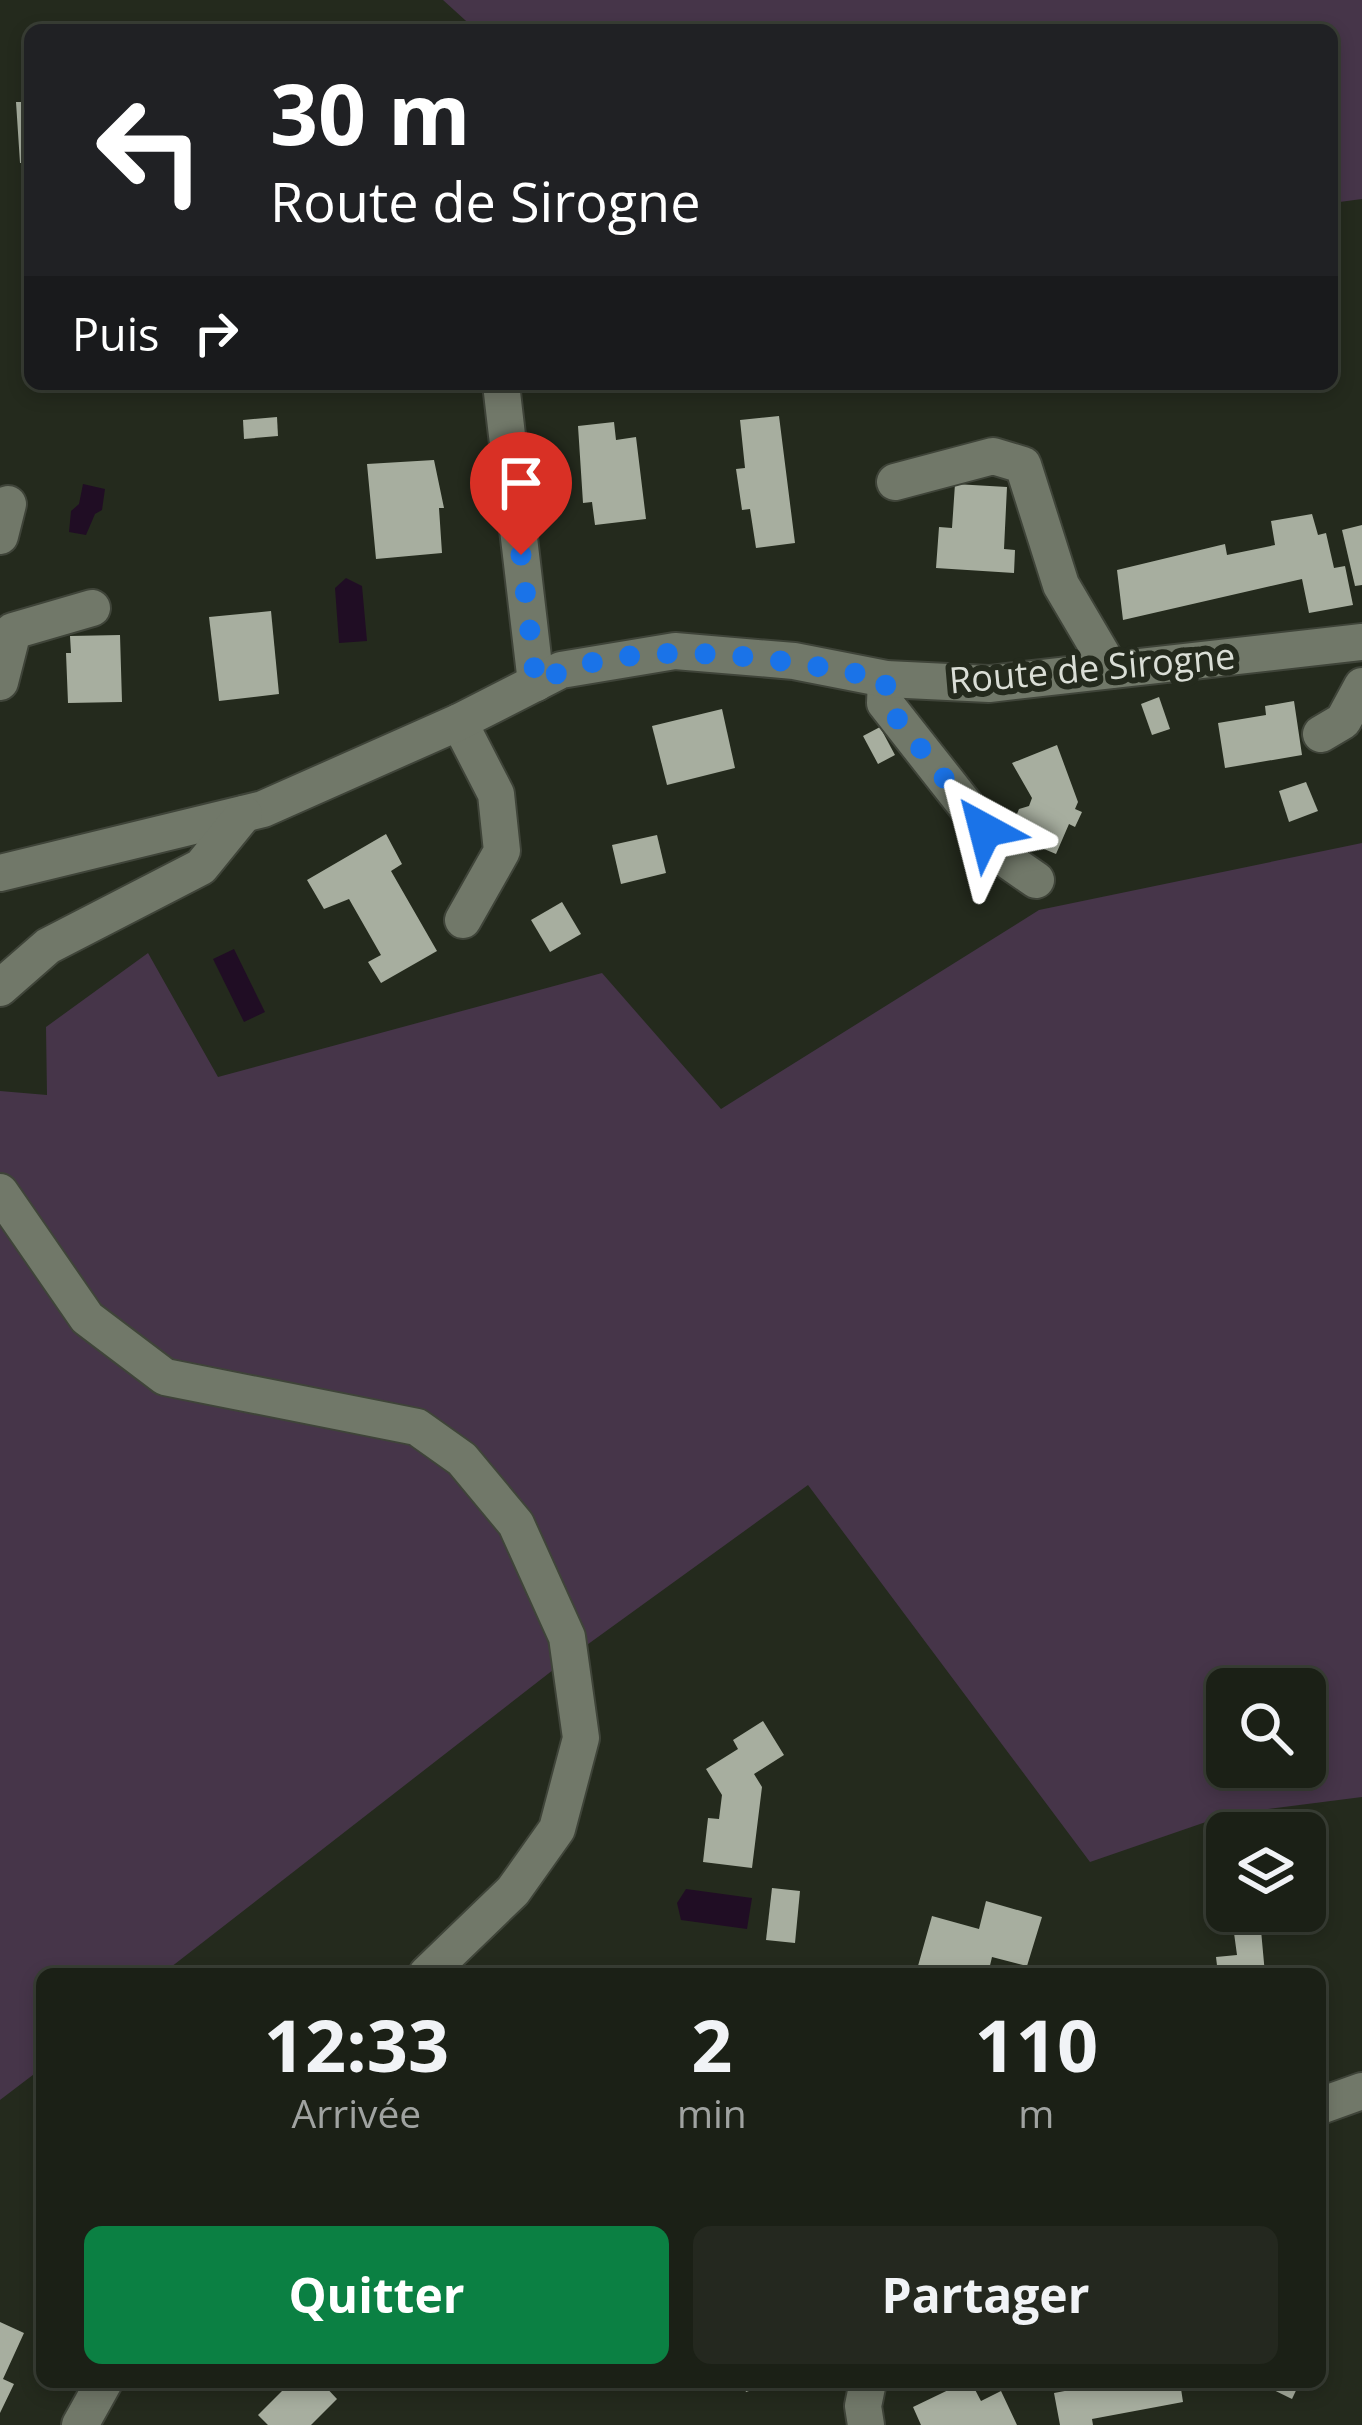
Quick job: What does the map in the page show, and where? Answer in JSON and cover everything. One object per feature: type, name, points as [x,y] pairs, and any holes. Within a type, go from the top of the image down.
[{"type":"street","points":[[502,390],[536,683]]},
{"type":"street","points":[[895,482],[993,456],[1023,465],[1061,585],[1111,670]]},
{"type":"street","points":[[0,682],[13,631],[92,608]]},
{"type":"street","name":"Route de Sirogne","points":[[0,873],[263,809],[459,722],[561,670],[675,651],[794,661],[886,679],[988,684],[1362,642]]},
{"type":"street","points":[[886,679],[885,703],[1010,862],[1036,880]]},
{"type":"street","points":[[1321,734],[1342,721],[1362,686]]},
{"type":"street","points":[[459,722],[496,794],[502,851],[463,920]]},
{"type":"street","points":[[0,988],[48,946],[201,867],[244,814]]},
{"type":"street","points":[[0,1192],[87,1318],[165,1377],[417,1427],[462,1459],[516,1524],[567,1637],[581,1738],[557,1828],[513,1891],[434,1968]]},
{"type":"street","points":[[1326,2104],[1362,2091]]},
{"type":"street","points":[[80,2425],[101,2388]]},
{"type":"street","points":[[866,2425],[867,2388]]},
{"type":"shaded area","points":[[443,0],[1362,0],[1362,199],[1338,202],[1338,24],[469,24]]},
{"type":"shaded area","points":[[83,484],[105,489],[102,510],[95,514],[86,535],[69,532],[71,511],[79,504]]},
{"type":"shaded area","points":[[346,578],[362,586],[367,641],[339,643],[335,588]]},
{"type":"shaded area","points":[[1362,843],[1362,1797],[1245,1812],[1206,1812],[1206,1822],[1090,1862],[808,1485],[562,1663],[170,1968],[36,1968],[36,2073],[0,2100],[0,1091],[47,1095],[46,1027],[148,953],[218,1077],[602,973],[721,1109],[1039,910]]},
{"type":"shaded area","points":[[234,949],[265,1012],[244,1022],[213,959]]},
{"type":"shaded area","points":[[686,1889],[752,1898],[747,1929],[681,1920],[677,1903]]},
{"type":"building","points":[[16,102],[24,102],[24,163],[20,163]]},
{"type":"building","points":[[779,416],[795,543],[756,548],[750,509],[742,510],[736,469],[745,468],[740,420]]},
{"type":"building","points":[[277,417],[278,436],[244,439],[243,420]]},
{"type":"building","points":[[614,422],[616,440],[636,437],[646,519],[595,525],[592,502],[583,503],[578,426]]},
{"type":"building","points":[[434,460],[444,508],[439,508],[442,553],[376,559],[367,464]]},
{"type":"building","points":[[955,484],[1007,487],[1004,549],[1015,550],[1014,573],[936,568],[939,527],[952,528]]},
{"type":"building","points":[[1312,514],[1318,535],[1326,533],[1334,568],[1345,566],[1353,605],[1309,613],[1302,579],[1123,620],[1117,570],[1225,544],[1227,555],[1275,545],[1271,521]]},
{"type":"building","points":[[1362,525],[1362,585],[1355,586],[1342,530]]},
{"type":"building","points":[[271,611],[279,694],[219,701],[209,617]]},
{"type":"building","points":[[120,635],[122,702],[68,703],[70,636]]},
{"type":"building","points":[[1159,697],[1170,729],[1152,735],[1141,704]]},
{"type":"building","points":[[1294,701],[1302,755],[1225,768],[1218,723],[1266,715],[1265,706]]},
{"type":"building","points":[[722,709],[735,768],[667,785],[652,726]]},
{"type":"building","points":[[880,727],[895,755],[878,764],[863,736]]},
{"type":"building","points":[[1057,745],[1078,802],[1075,809],[1082,812],[1075,827],[1069,824],[1056,854],[1025,841],[1029,834],[1012,826],[1019,809],[1029,806],[1032,798],[1012,763]]},
{"type":"building","points":[[1306,782],[1318,811],[1289,822],[1279,791]]},
{"type":"building","points":[[386,834],[402,864],[391,871],[437,951],[381,983],[368,962],[381,955],[349,899],[324,909],[307,880]]},
{"type":"building","points":[[657,835],[666,873],[621,884],[612,845]]},
{"type":"building","points":[[562,902],[581,934],[550,952],[531,920]]},
{"type":"building","points":[[763,1721],[784,1755],[754,1774],[762,1787],[752,1868],[703,1862],[708,1818],[719,1819],[722,1795],[706,1769],[738,1749],[733,1740]]},
{"type":"building","points":[[772,1888],[800,1891],[795,1943],[766,1940]]},
{"type":"building","points":[[986,1901],[1042,1917],[1027,1966],[992,1957],[989,1968],[917,1968],[932,1916],[979,1929]]},
{"type":"building","points":[[1261,1932],[1264,1968],[1217,1968],[1216,1957],[1237,1955],[1234,1933]]},
{"type":"building","points":[[0,2322],[24,2333],[3,2379],[14,2384],[0,2413]]},
{"type":"building","points":[[285,2388],[327,2388],[337,2399],[311,2425],[268,2425],[258,2415]]},
{"type":"building","points":[[953,2388],[974,2388],[981,2401],[1001,2391],[1017,2425],[921,2425],[913,2407]]},
{"type":"building","points":[[1081,2388],[1181,2388],[1183,2402],[1092,2419],[1093,2425],[1060,2425],[1054,2393]]},
{"type":"building","points":[[1269,2388],[1297,2388],[1292,2399]]},
{"type":"route","points":[[521,555],[536,683],[561,670],[675,651],[794,661],[886,679],[885,703],[985,830]]}]
